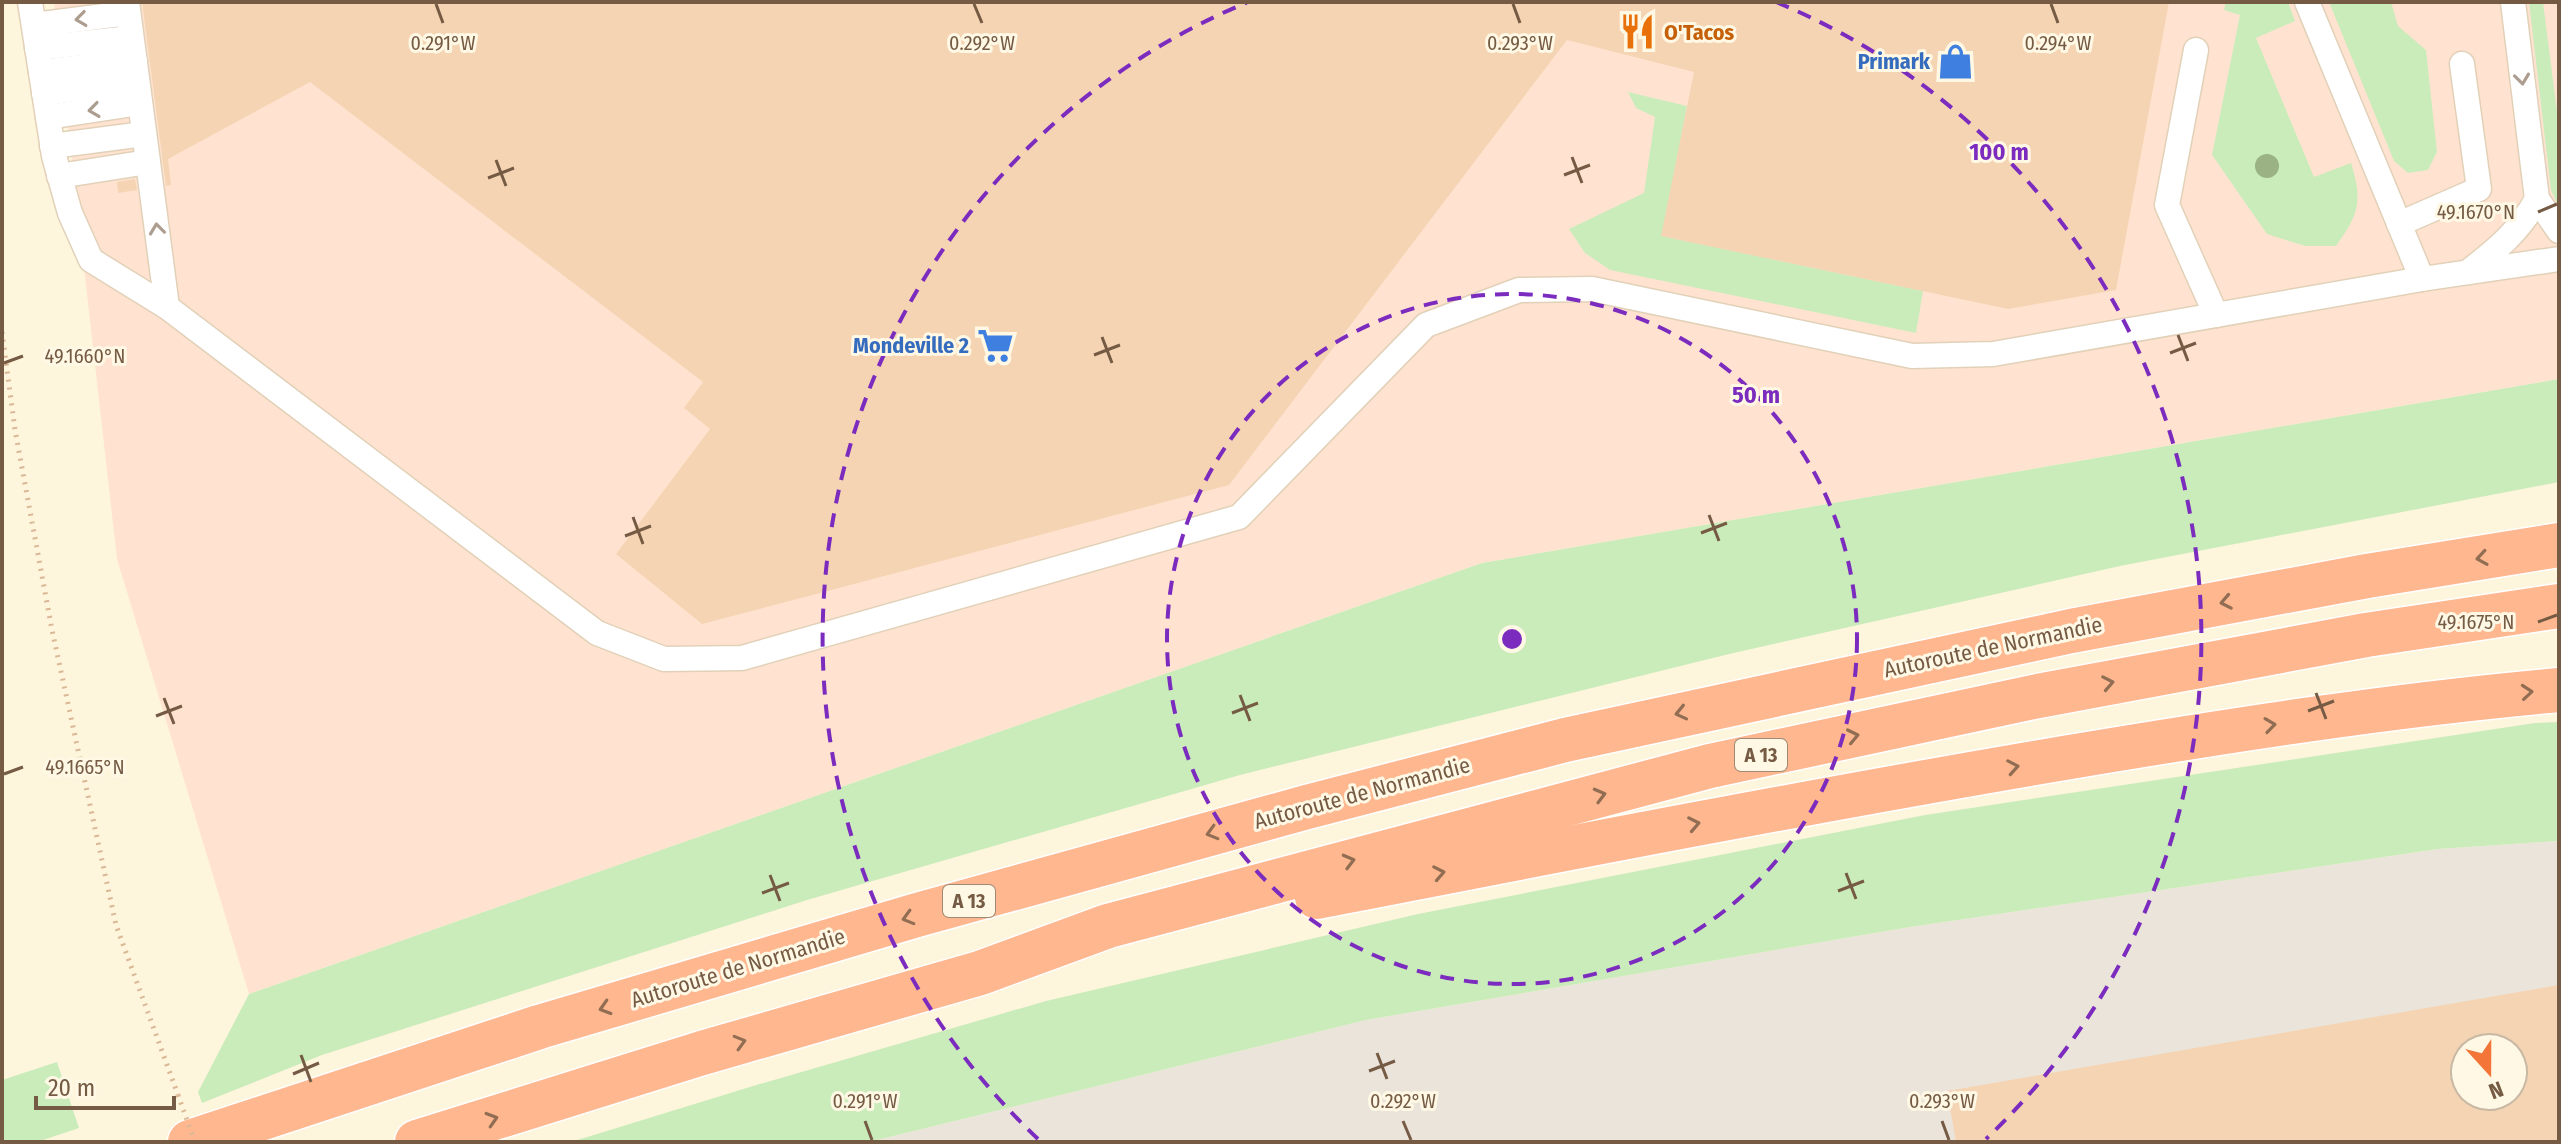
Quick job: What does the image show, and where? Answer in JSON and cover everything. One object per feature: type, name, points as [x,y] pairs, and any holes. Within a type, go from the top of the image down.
[{"type":"highway","name":"Autoroute de Normandie","points":[[192,1142],[539,1027],[917,915],[1307,807],[1550,744],[1757,696],[2071,631],[2367,576],[2559,545]]},
{"type":"highway","name":"A 13","points":[[417,1142],[716,1049],[980,973],[1108,926],[1710,766],[2053,693],[2366,635],[2559,606]]},
{"type":"highway","points":[[980,973],[1116,946],[1305,899],[1936,780],[2292,721],[2427,702],[2559,690]]},
{"type":"lane","points":[[2307,2],[2422,279]]},
{"type":"lane","points":[[2513,2],[2537,199],[2559,231]]},
{"type":"lane","points":[[39,46],[128,7],[167,307]]},
{"type":"lane","points":[[39,46],[136,71]]},
{"type":"lane","points":[[39,46],[136,71]]},
{"type":"lane","points":[[39,46],[59,176],[70,213],[91,260],[167,307],[597,633],[664,659],[742,658],[1239,517],[1426,325],[1519,290],[1592,289],[1912,356],[1993,354],[2422,279],[2559,259]]},
{"type":"lane","points":[[2196,50],[2167,205],[2216,315]]},
{"type":"lane","points":[[2399,224],[2479,189],[2462,64]]},
{"type":"lane","points":[[52,146],[144,134]]},
{"type":"lane","points":[[59,176],[148,162]]},
{"type":"lane","points":[[2466,273],[2509,239],[2527,219],[2537,199]]},
{"type":"path","points":[[2,332],[15,430],[49,615],[116,925],[192,1142]]},
{"type":"shaded area","name":"Mondeville 2","points":[[54,2],[2559,2],[2559,379],[1482,563],[249,994],[117,559]]},
{"type":"shaded area","points":[[2559,841],[2559,1142],[869,1142],[1366,1020],[1910,927],[2438,849]]},
{"type":"green space","points":[[2226,2],[2288,2],[2295,21],[2256,38],[2314,177],[2351,163],[2357,188],[2357,207],[2336,246],[2305,246],[2267,234],[2212,155],[2240,15],[2224,10]]},
{"type":"green space","points":[[2329,2],[2391,2],[2398,26],[2426,50],[2437,152],[2428,170],[2408,173],[2394,161]]},
{"type":"green space","points":[[2529,2],[2543,2],[2559,127],[2559,208],[2551,190]]},
{"type":"green space","points":[[1628,92],[1687,106],[1662,236],[1923,291],[1916,333],[1610,270],[1585,253],[1569,229],[1644,193],[1655,117],[1636,108]]},
{"type":"green space","points":[[2559,379],[2559,482],[2120,566],[1725,655],[1240,775],[807,900],[322,1055],[202,1103],[198,1092],[249,994],[1482,563]]},
{"type":"green space","points":[[2559,722],[2559,841],[2438,849],[1910,927],[1366,1020],[869,1142],[571,1142],[1046,1001],[1418,914],[1925,815],[2535,723]]},
{"type":"green space","points":[[57,1062],[79,1128],[37,1142],[2,1142],[2,1080]]},
{"type":"building","name":"Mondeville 2","points":[[142,2],[2169,2],[2116,290],[2008,309],[1661,236],[1694,72],[1567,40],[1229,485],[702,624],[616,554],[710,429],[684,408],[703,382],[310,82],[168,159],[171,185],[166,186]]},
{"type":"building","points":[[135,179],[137,190],[118,193],[117,182]]},
{"type":"building","points":[[2559,985],[2559,1142],[1956,1142],[1947,1091]]},
{"type":"place","name":"O'Tacos","points":[[1638,32]]},
{"type":"place","name":"Primark","points":[[1956,61]]},
{"type":"place","name":"Mondeville 2","points":[[995,345]]}]
